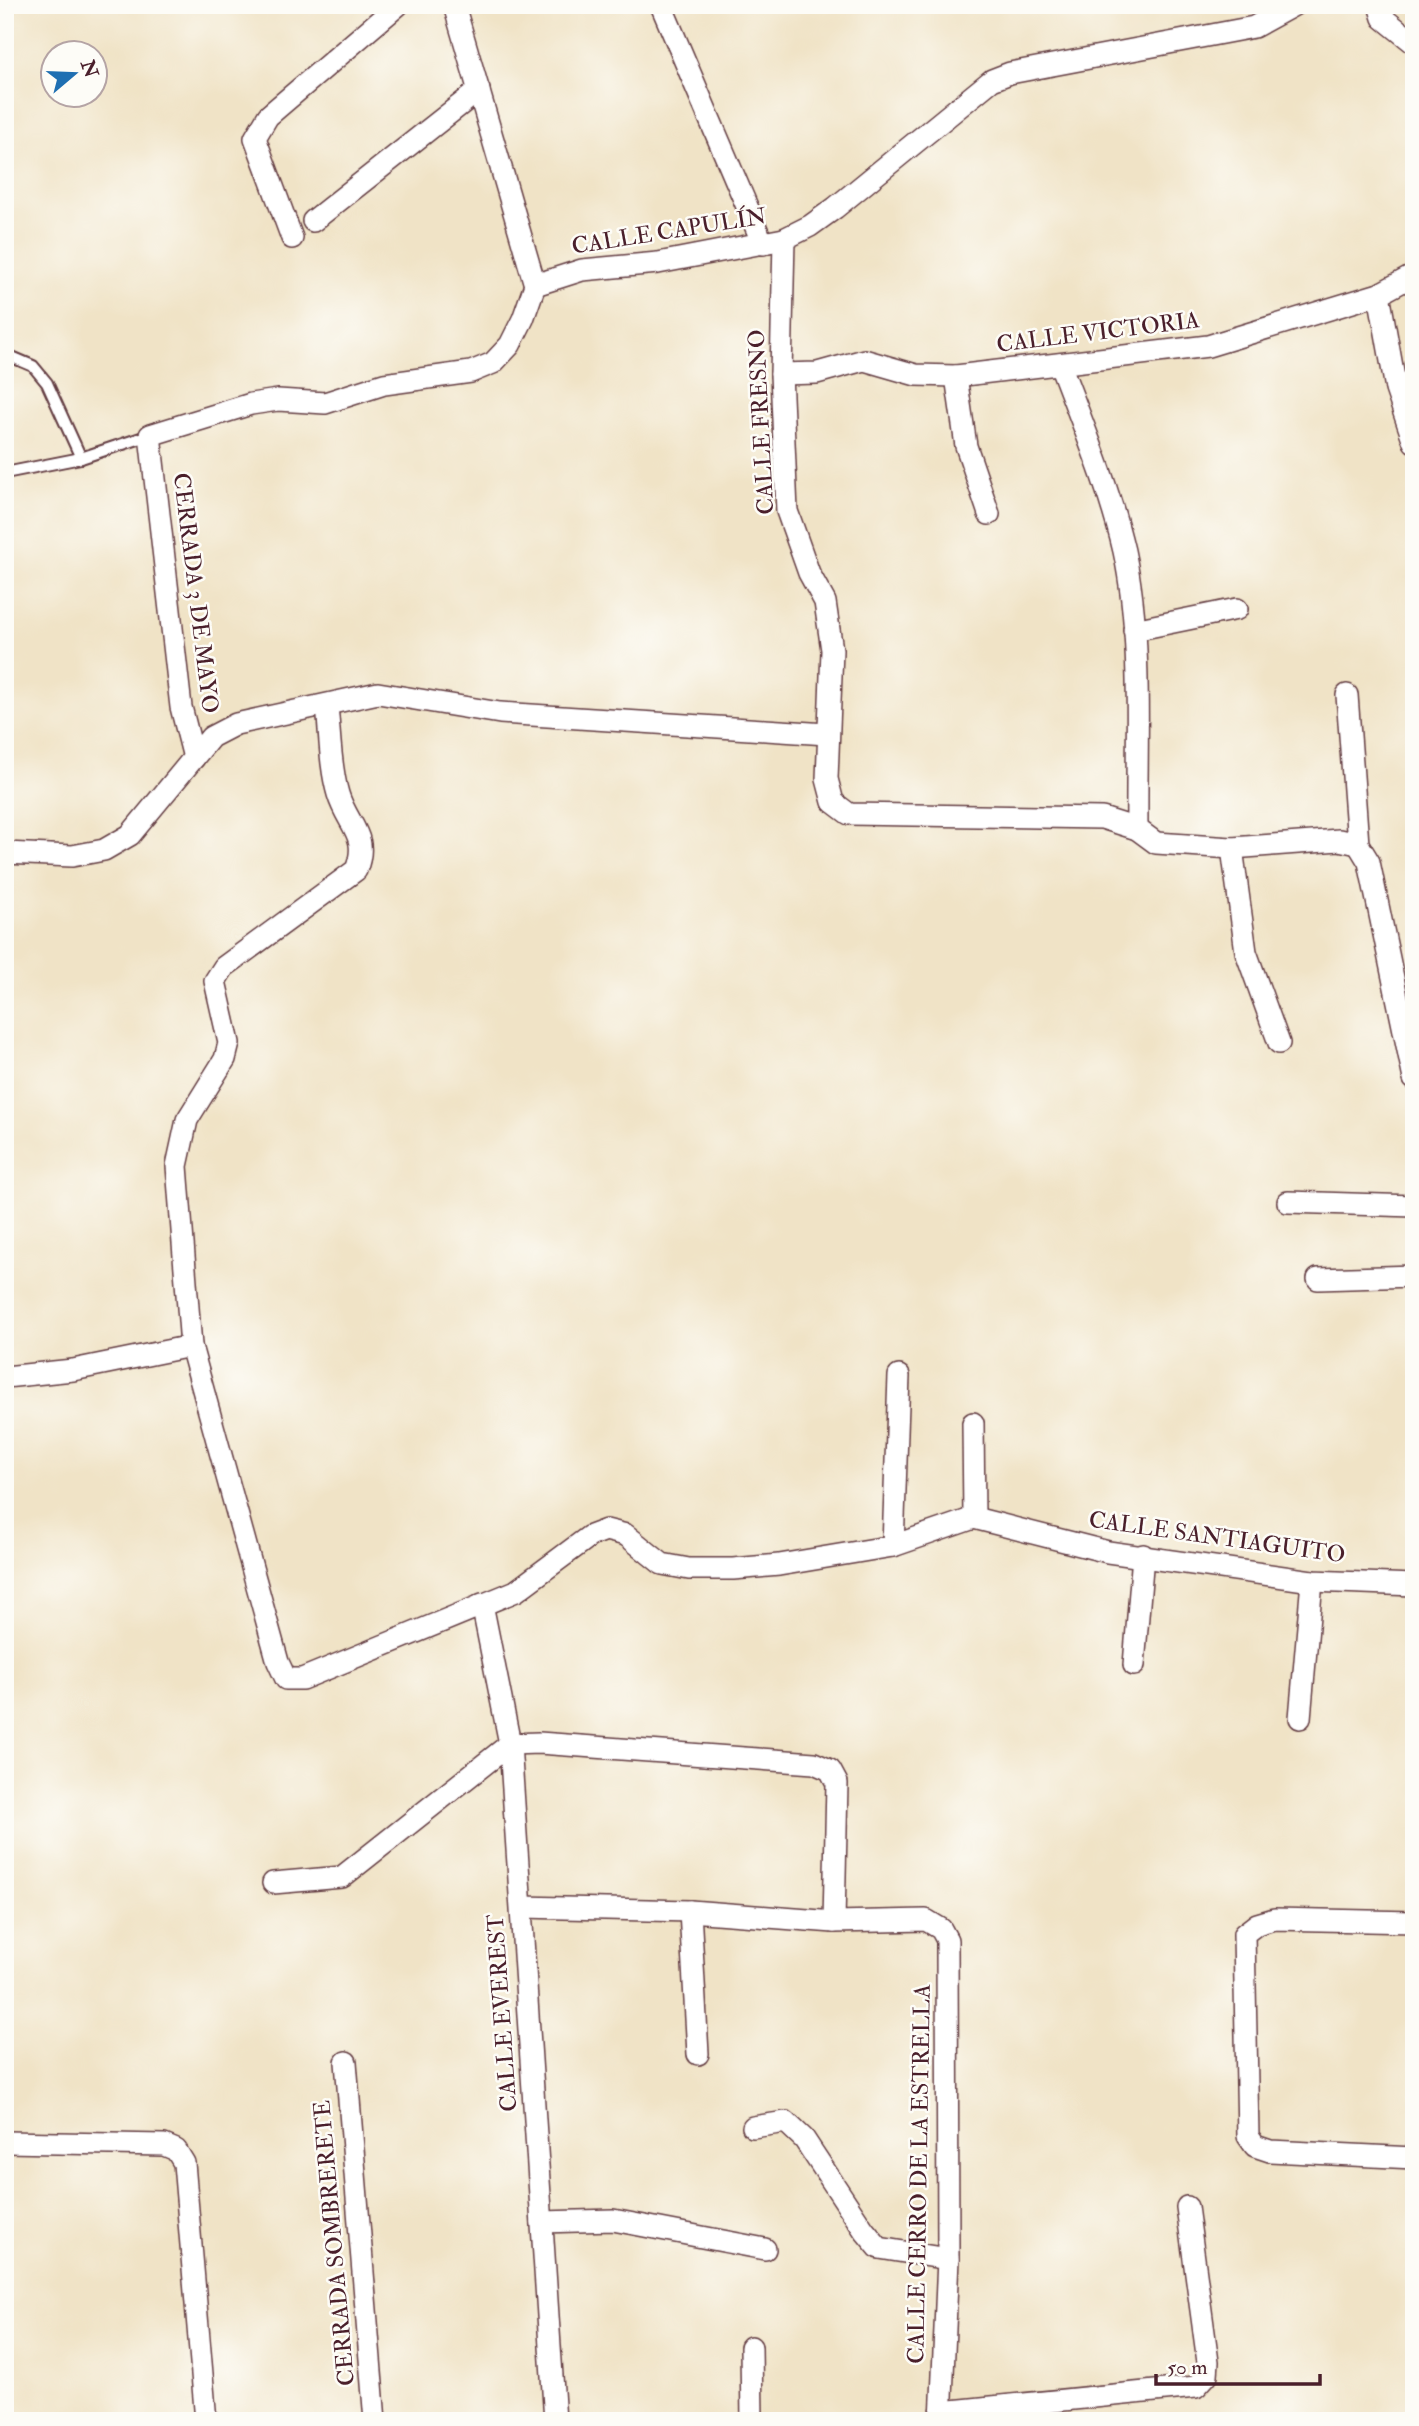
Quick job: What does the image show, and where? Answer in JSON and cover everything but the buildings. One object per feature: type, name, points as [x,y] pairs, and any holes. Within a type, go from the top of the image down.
[{"type":"street","points":[[366,5],[372,27]]},
{"type":"street","points":[[292,238],[255,138],[268,116],[398,5]]},
{"type":"street","points":[[149,435],[251,404],[278,400],[325,403],[384,384],[482,367],[493,363],[510,345],[535,285],[454,5]]},
{"type":"street","points":[[661,5],[773,241],[810,226],[835,208],[992,80],[1010,73],[1254,27],[1294,5]]},
{"type":"street","points":[[1379,5],[1383,18],[1414,43]]},
{"type":"street","points":[[313,221],[479,90]]},
{"type":"street","name":"CALLE CAPULÍN","points":[[535,285],[582,270],[658,263],[773,241]]},
{"type":"street","name":"CALLE FRESNO","points":[[773,241],[787,511],[810,573],[825,602],[832,650],[827,779],[834,802],[849,814],[1102,818],[1137,829],[1156,842],[1232,848],[1339,840],[1358,844]]},
{"type":"street","name":"CALLE VICTORIA","points":[[781,373],[817,373],[864,360],[916,375],[956,376],[1208,346],[1379,294],[1414,275]]},
{"type":"street","points":[[1379,294],[1396,389],[1414,442]]},
{"type":"street","points":[[1060,364],[1103,477],[1124,553],[1134,630],[1137,829]]},
{"type":"street","points":[[956,376],[966,446],[989,514]]},
{"type":"street","name":"CERRADA 3 DE MAYO","points":[[149,435],[181,707],[194,758]]},
{"type":"street","points":[[1134,630],[1237,609]]},
{"type":"street","points":[[5,853],[72,856],[104,850],[130,835],[211,737],[236,724],[378,693],[500,713],[827,734]]},
{"type":"street","points":[[1347,695],[1358,844],[1369,862],[1414,1079]]},
{"type":"street","points":[[327,706],[338,794],[359,838],[362,854],[356,870],[225,967],[215,981],[229,1043],[225,1059],[187,1120],[177,1166],[191,1346],[278,1662],[286,1679],[302,1678],[516,1591],[590,1536],[606,1530],[626,1535],[662,1564],[689,1569],[779,1565],[893,1546],[974,1518],[973,1423]]},
{"type":"street","points":[[1232,848],[1246,952],[1279,1043]]},
{"type":"street","points":[[1288,1202],[1414,1206]]},
{"type":"street","points":[[1318,1279],[1414,1276]]},
{"type":"street","points":[[5,1377],[73,1370],[191,1346]]},
{"type":"street","points":[[893,1546],[899,1376]]},
{"type":"street","name":"CALLE SANTIAGUITO","points":[[974,1518],[1108,1552],[1312,1581],[1414,1585]]},
{"type":"street","points":[[1135,1665],[1143,1555]]},
{"type":"street","points":[[1300,1718],[1312,1581]]},
{"type":"street","name":"CALLE EVEREST","points":[[482,1604],[510,1744],[555,2421]]},
{"type":"street","points":[[273,1883],[342,1877],[510,1744],[539,1743],[814,1763],[830,1770],[837,1783],[834,1922],[690,1911],[522,1907]]},
{"type":"street","points":[[690,1911],[698,2054]]},
{"type":"street","points":[[1414,1922],[1274,1919],[1257,1924],[1244,1934],[1248,2136],[1255,2146],[1270,2151],[1414,2158]]},
{"type":"street","name":"CALLE CERRO DE LA ESTRELLA","points":[[834,1922],[926,1920],[941,1929],[947,1940],[948,2259],[941,2416]]},
{"type":"street","name":"CERRADA SOMBRERETE","points":[[346,2062],[375,2421]]},
{"type":"street","points":[[753,2127],[786,2122],[804,2139],[864,2230],[879,2248],[948,2259]]},
{"type":"street","points":[[5,2142],[164,2145],[176,2150],[184,2163],[206,2421]]},
{"type":"street","points":[[941,2416],[1196,2387],[1207,2375],[1208,2361],[1187,2207]]},
{"type":"street","points":[[542,2222],[613,2220],[765,2249]]},
{"type":"street","points":[[751,2347],[752,2421]]},
{"type":"lane","points":[[5,354],[33,366],[47,383],[81,458]]},
{"type":"lane","points":[[5,473],[81,458],[149,435]]},
{"type":"path","points":[[5,129],[15,155]]}]
